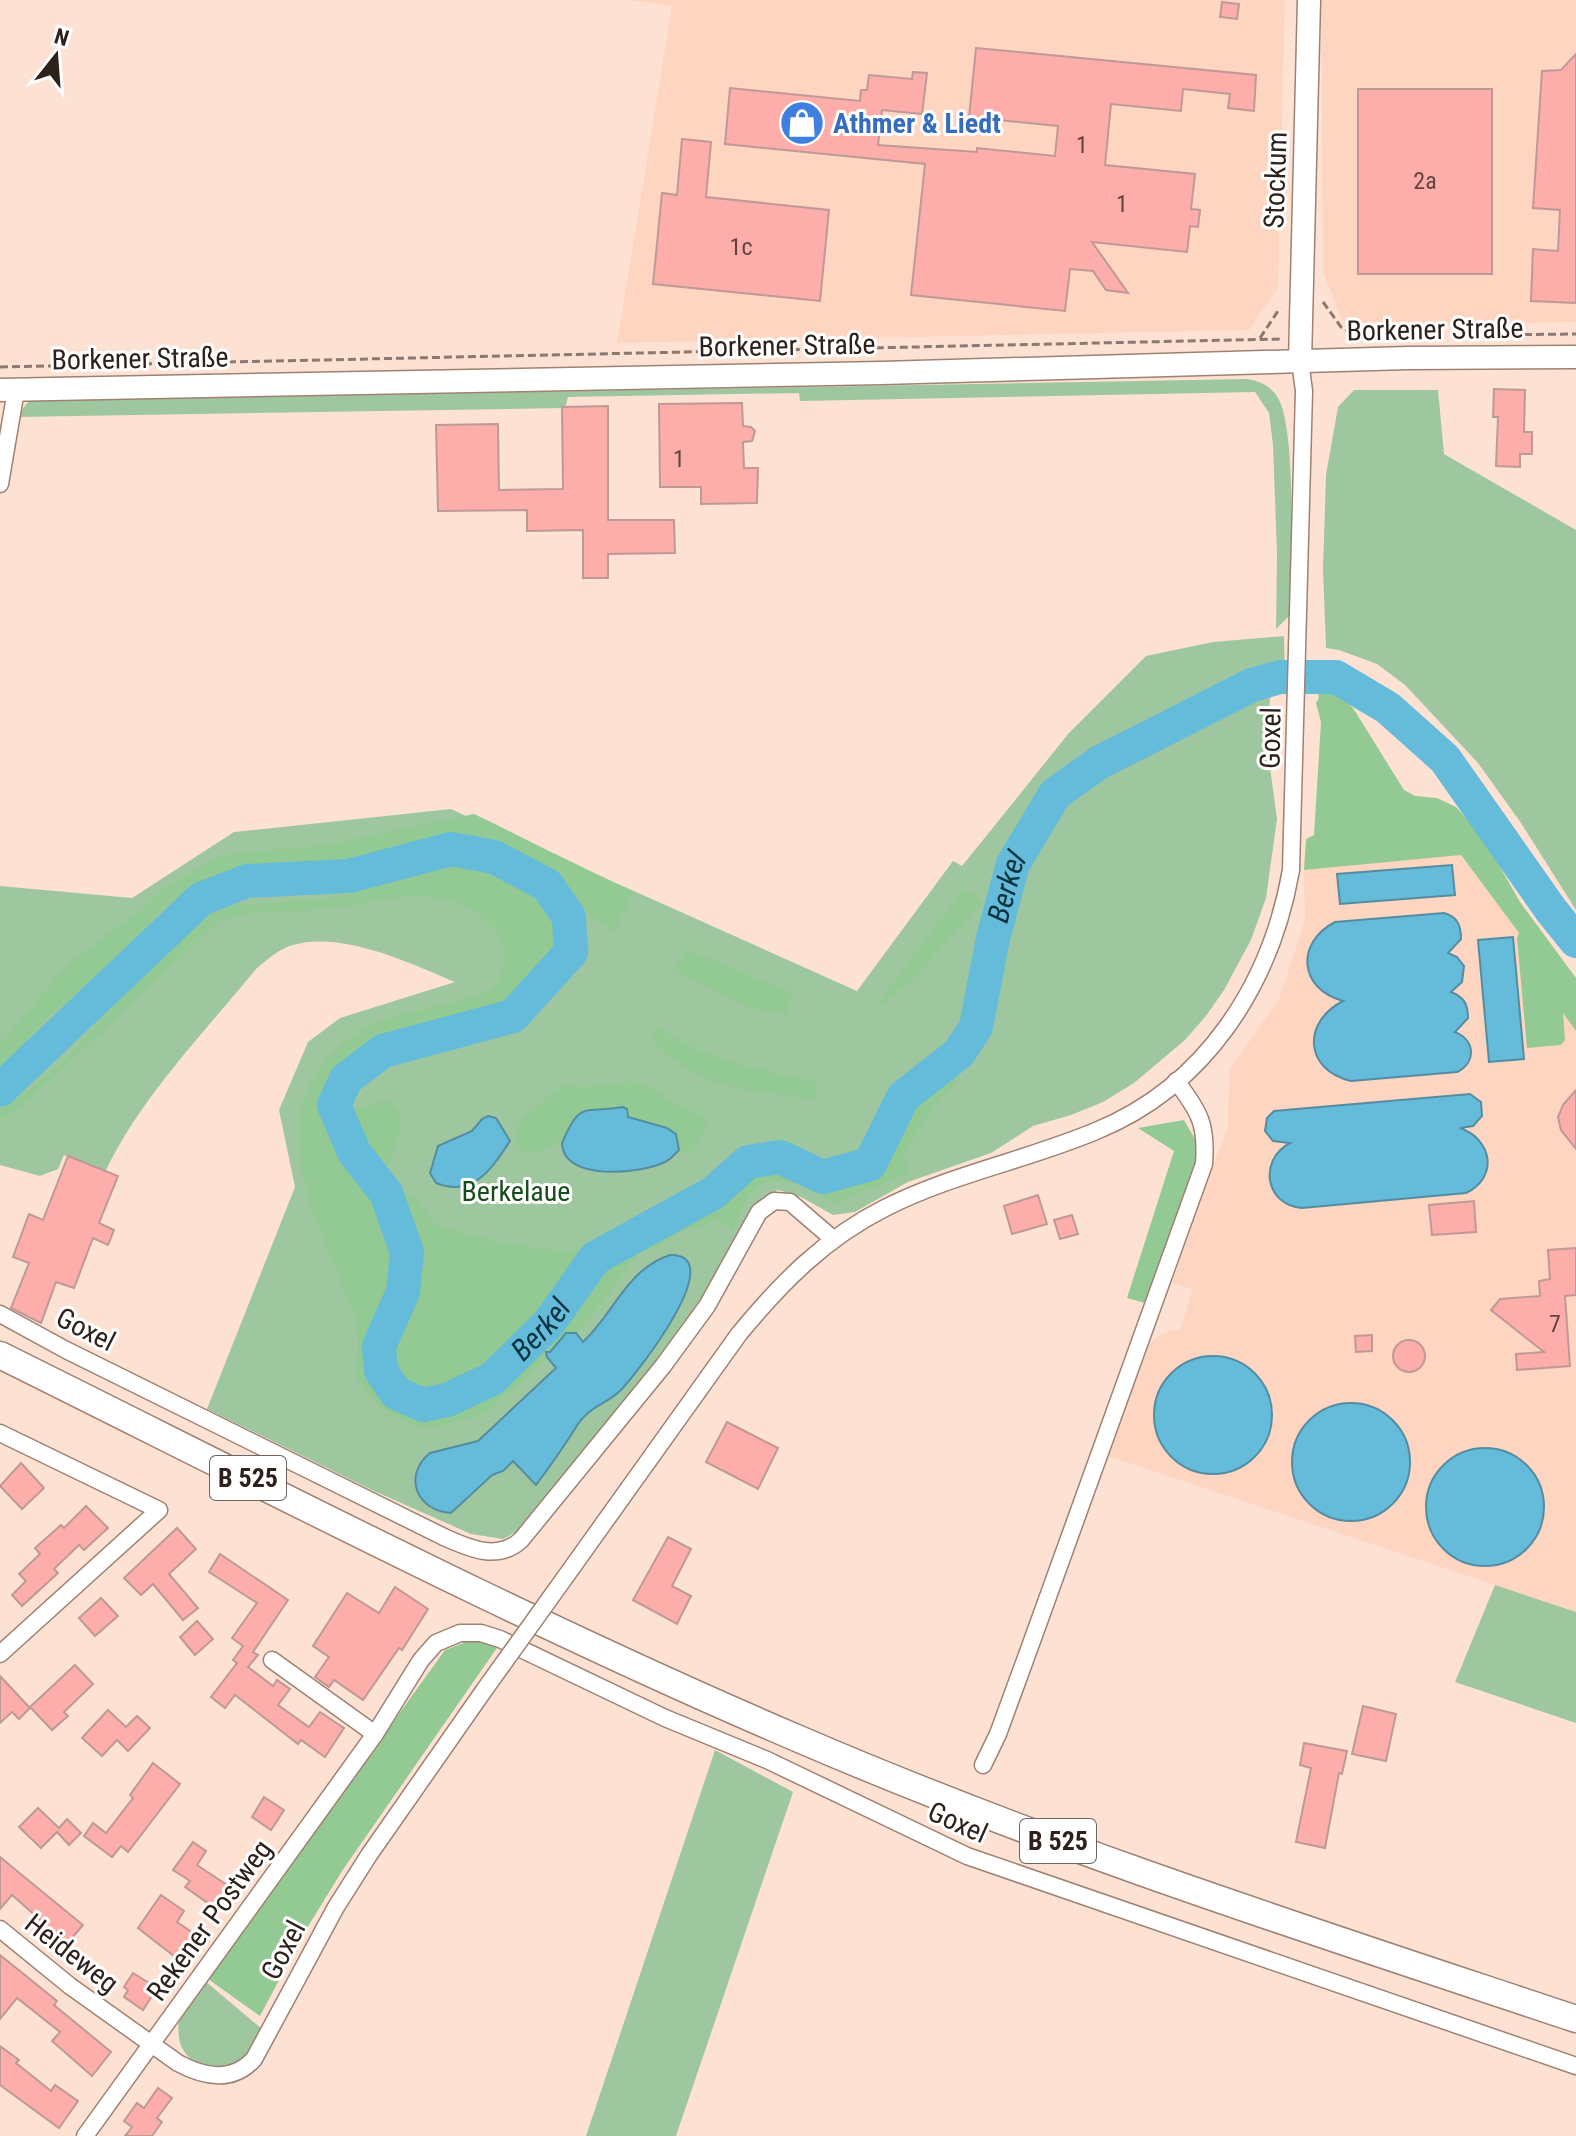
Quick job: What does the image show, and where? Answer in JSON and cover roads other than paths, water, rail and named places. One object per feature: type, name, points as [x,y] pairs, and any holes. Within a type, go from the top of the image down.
[{"type":"main road","name":"B 525","points":[[0,1355],[496,1602],[804,1742],[1095,1855],[1576,2019]]},
{"type":"street","name":"Stockum","points":[[1300,350],[1309,0]]},
{"type":"street","name":"Borkener Straße","points":[[8,390],[533,381],[1300,350],[1576,357]]},
{"type":"street","name":"Goxel","points":[[151,2044],[197,2073],[228,2075],[248,2065],[259,2051],[314,1947],[361,1868],[739,1334],[789,1277],[833,1239],[900,1200],[1111,1124],[1176,1081],[1207,1051],[1239,1011],[1276,936],[1291,870],[1304,391],[1300,350]]},
{"type":"street","points":[[0,484],[8,390]]},
{"type":"street","points":[[983,1765],[998,1734],[1043,1613],[1204,1164],[1206,1135],[1199,1113],[1176,1081]]},
{"type":"street","name":"Goxel","points":[[0,1314],[66,1350],[446,1538],[473,1550],[492,1553],[512,1549],[521,1540],[663,1366],[707,1306],[759,1212],[774,1201],[790,1202],[833,1239]]},
{"type":"street","points":[[0,1433],[159,1510],[0,1654]]},
{"type":"street","name":"Rekener Postweg","points":[[85,2136],[375,1734],[421,1660],[436,1643],[470,1632],[490,1636],[517,1648]]},
{"type":"street","name":"Goxel","points":[[517,1648],[665,1718],[767,1760],[967,1856],[1576,2066]]},
{"type":"street","points":[[272,1660],[375,1734]]},
{"type":"street","name":"Heideweg","points":[[0,1929],[61,1979],[151,2044]]},
{"type":"water","points":[[1452,865],[1455,895],[1340,904],[1337,874]]},
{"type":"water","points":[[1444,913],[1456,920],[1460,930],[1461,939],[1448,953],[1457,957],[1464,966],[1462,982],[1451,992],[1462,999],[1467,1009],[1468,1018],[1455,1032],[1470,1046],[1468,1063],[1457,1072],[1351,1081],[1335,1075],[1324,1067],[1317,1056],[1315,1033],[1320,1021],[1343,1001],[1328,995],[1311,976],[1308,953],[1313,942],[1335,922]]},
{"type":"water","points":[[1513,937],[1524,1059],[1489,1062],[1478,940]]},
{"type":"water","points":[[1470,1094],[1481,1102],[1482,1116],[1473,1126],[1460,1128],[1471,1133],[1485,1149],[1487,1168],[1477,1186],[1466,1193],[1302,1208],[1280,1199],[1274,1191],[1270,1181],[1273,1160],[1290,1143],[1273,1141],[1265,1131],[1267,1118],[1274,1111]]},
{"type":"water","points":[[623,1107],[627,1109],[628,1117],[667,1128],[676,1134],[679,1150],[665,1162],[622,1172],[589,1169],[575,1164],[566,1156],[562,1143],[579,1114]]},
{"type":"water","points":[[488,1116],[496,1118],[510,1141],[496,1161],[480,1178],[461,1187],[436,1183],[430,1173],[438,1146],[472,1131]]},
{"type":"water","points":[[670,1255],[686,1260],[690,1273],[686,1293],[674,1316],[660,1340],[621,1390],[583,1418],[536,1485],[513,1461],[503,1471],[492,1475],[451,1513],[429,1506],[417,1491],[415,1482],[421,1462],[430,1453],[478,1441],[556,1368],[546,1352],[550,1352],[566,1333],[576,1333],[583,1342],[643,1270]]},
{"type":"water","points":[[1213,1356],[1236,1360],[1255,1373],[1268,1392],[1272,1415],[1268,1438],[1255,1457],[1236,1470],[1213,1474],[1190,1470],[1171,1457],[1158,1438],[1154,1415],[1158,1392],[1171,1373],[1190,1360]]},
{"type":"water","points":[[1351,1403],[1374,1407],[1393,1420],[1406,1439],[1410,1462],[1406,1485],[1393,1504],[1374,1517],[1351,1521],[1328,1517],[1309,1504],[1296,1485],[1292,1462],[1296,1439],[1309,1420],[1328,1407]]},
{"type":"water","points":[[1485,1448],[1508,1452],[1527,1465],[1540,1484],[1544,1507],[1540,1530],[1527,1549],[1508,1562],[1485,1566],[1462,1562],[1443,1549],[1430,1530],[1426,1507],[1430,1484],[1443,1465],[1462,1452]]},
{"type":"waterway","name":"Berkel","points":[[0,1090],[201,899],[247,881],[349,876],[451,849],[494,857],[547,885],[569,917],[571,952],[513,1016],[383,1051],[346,1079],[334,1105],[354,1152],[386,1193],[407,1252],[403,1292],[379,1346],[381,1371],[396,1393],[423,1405],[447,1400],[492,1379],[549,1323],[595,1258],[713,1193],[748,1162],[780,1157],[823,1177],[870,1164],[903,1097],[959,1053],[976,1027],[993,938],[1013,864],[1055,794],[1100,762],[1252,685],[1280,677],[1336,677],[1388,708],[1445,759],[1576,941]]},
{"type":"place","name":"Athmer & Liedt","points":[[802,123]]},
{"type":"park label","name":"Berkelaue","points":[[516,1191]]}]
